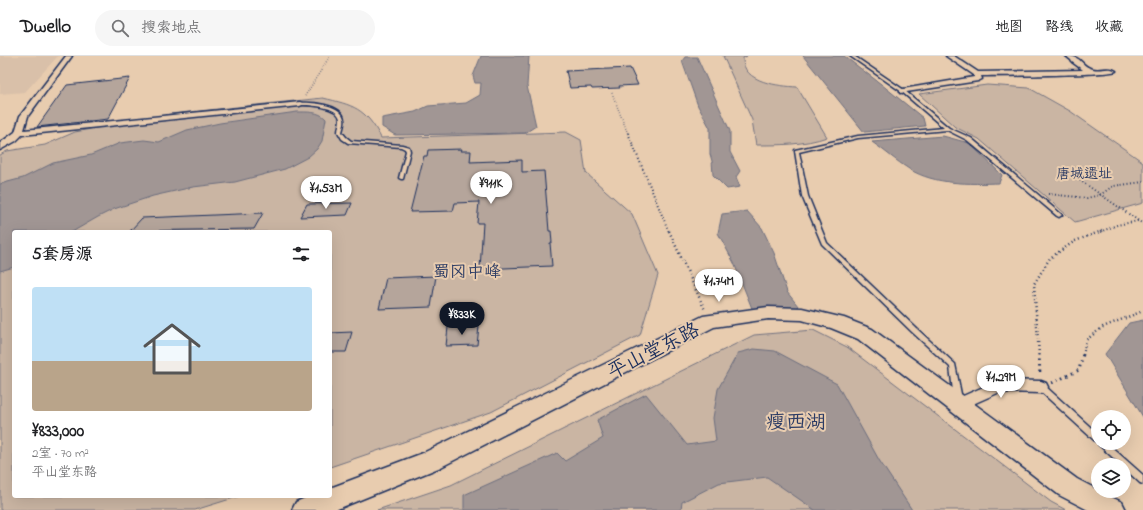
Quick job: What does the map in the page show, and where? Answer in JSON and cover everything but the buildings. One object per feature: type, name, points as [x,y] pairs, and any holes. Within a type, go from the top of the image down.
[{"type":"street","points":[[0,147],[13,140],[19,133],[24,116],[69,56]]},
{"type":"street","points":[[949,56],[977,74],[1112,71]]},
{"type":"street","points":[[1069,56],[1078,61],[1074,61],[1093,72]]},
{"type":"street","points":[[903,92],[978,79],[977,74]]},
{"type":"street","points":[[19,133],[300,104]]},
{"type":"street","name":"平山堂东路","points":[[304,510],[432,460],[710,321],[768,313],[802,314],[837,323],[865,334],[1068,487],[1113,510]]},
{"type":"street","points":[[959,404],[999,386],[1041,387]]},
{"type":"lane","points":[[852,56],[936,117],[948,129],[969,139],[1059,215]]},
{"type":"lane","points":[[300,104],[320,105],[339,113],[342,119],[340,132],[344,138],[350,142],[402,146],[407,148],[408,151],[401,178]]},
{"type":"lane","points":[[948,129],[858,137],[797,151],[805,196],[825,244],[953,366],[959,404]]},
{"type":"lane","points":[[1041,387],[1091,433]]},
{"type":"lane","points":[[1110,450],[1143,480]]},
{"type":"path","points":[[300,104],[330,56]]},
{"type":"path","points":[[612,93],[654,198],[710,321]]},
{"type":"path","points":[[1071,174],[1143,224]]},
{"type":"path","points":[[1030,192],[1087,198],[1100,195],[1113,186],[1143,182]]},
{"type":"path","points":[[1138,221],[1117,225],[1075,241],[1050,258],[1034,284],[1041,387],[1079,370],[1086,340],[1103,327],[1143,311]]},
{"type":"shaded area","points":[[0,56],[58,56],[25,92],[0,94]]},
{"type":"shaded area","points":[[481,56],[529,56],[527,86],[536,126],[525,133],[395,135],[382,127],[382,118],[415,112],[428,106],[466,103],[480,95],[481,83],[475,83],[473,76]]},
{"type":"shaded area","points":[[803,56],[844,56],[923,118],[925,126],[864,132]]},
{"type":"shaded area","points":[[685,57],[697,57],[730,131],[730,152],[740,171],[736,177],[740,187],[727,189],[713,175],[710,154],[710,128],[698,106],[682,61]]},
{"type":"shaded area","points":[[297,112],[316,113],[326,119],[322,141],[317,149],[308,157],[285,169],[235,182],[193,187],[153,196],[114,209],[75,230],[12,230],[12,268],[0,271],[0,184],[23,178],[53,163],[91,155],[120,143],[144,140],[159,142],[187,130],[220,123]]},
{"type":"shaded area","points":[[943,136],[969,143],[1002,175],[999,183],[965,183],[941,181],[930,178],[899,163],[872,142]]},
{"type":"shaded area","points":[[747,211],[762,228],[774,253],[787,292],[802,311],[753,311],[734,263],[718,233],[722,214]]},
{"type":"shaded area","points":[[1143,320],[1143,417],[1105,354],[1129,323]]},
{"type":"shaded area","name":"瘦西湖","points":[[754,349],[775,351],[837,384],[879,460],[912,510],[815,510],[767,477],[719,483],[682,502],[681,510],[464,510],[464,495],[557,453],[565,461],[603,438],[597,420],[646,394],[687,445],[716,441],[713,418],[718,389],[738,353]]},
{"type":"green space","points":[[723,56],[747,56],[743,58],[744,66],[755,78],[763,82],[781,86],[797,87],[827,137],[801,143],[756,145],[752,120]]},
{"type":"green space","name":"唐城遗址","points":[[987,85],[1029,88],[1070,111],[1143,162],[1143,203],[1075,222],[979,139],[955,127],[919,94]]},
{"type":"green space","name":"蜀冈中峰","points":[[323,98],[343,103],[358,109],[370,120],[381,138],[566,132],[581,140],[586,173],[632,214],[658,275],[640,335],[491,412],[332,466],[332,230],[12,230],[12,498],[234,498],[195,510],[0,510],[0,155],[7,151],[45,145],[75,132],[170,114]]},
{"type":"green space","name":"瘦西湖","points":[[813,330],[847,347],[1051,502],[1066,510],[377,510],[451,485],[754,335]]}]
